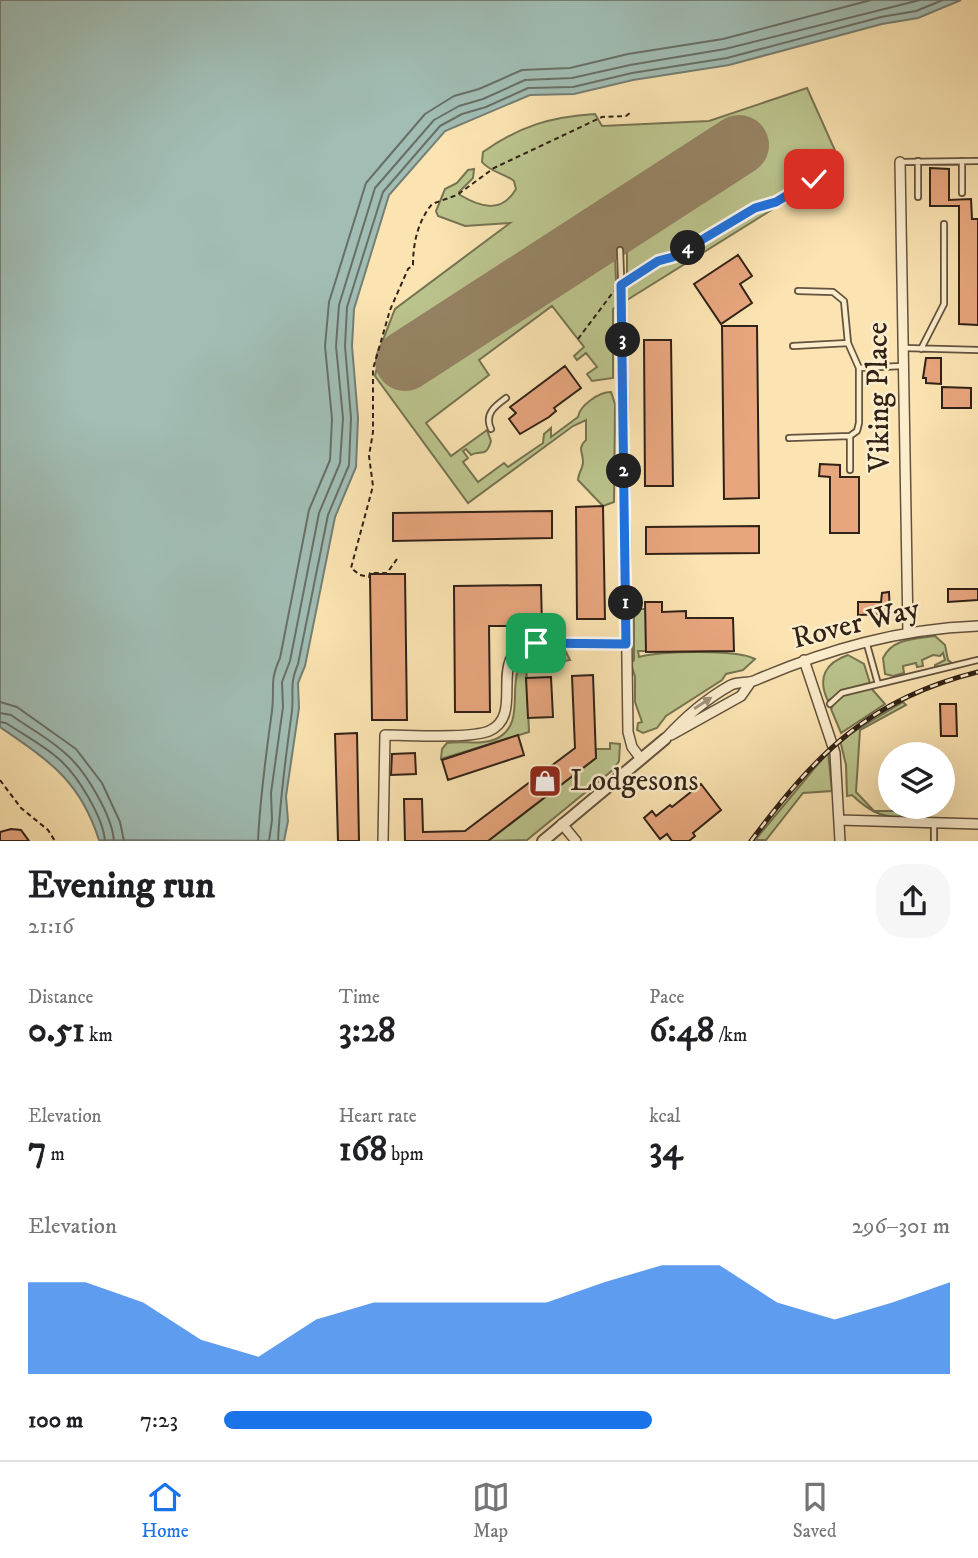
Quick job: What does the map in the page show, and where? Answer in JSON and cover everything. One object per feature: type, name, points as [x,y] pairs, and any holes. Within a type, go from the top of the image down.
[{"type":"street","name":"Viking Place","points":[[900,162],[908,632]]},
{"type":"street","points":[[622,303],[628,732],[632,747],[641,759]]},
{"type":"street","name":"Rover Way","points":[[750,683],[804,660],[866,641],[908,632],[978,626]]},
{"type":"street","points":[[383,841],[385,735],[479,733],[495,727],[506,709],[509,663],[515,653],[528,644],[626,644]]},
{"type":"street","points":[[804,660],[835,753],[840,841]]},
{"type":"street","points":[[543,841],[665,739],[690,711],[735,683],[750,683]]},
{"type":"street","points":[[665,739],[741,696],[750,683]]},
{"type":"street","points":[[839,821],[978,824]]},
{"type":"street","points":[[562,824],[576,841]]},
{"type":"lane","points":[[918,161],[918,197]]},
{"type":"lane","points":[[962,161],[962,193]]},
{"type":"lane","points":[[900,162],[978,162]]},
{"type":"lane","points":[[921,349],[944,304],[944,223]]},
{"type":"lane","points":[[620,250],[622,303]]},
{"type":"lane","points":[[789,438],[850,436],[857,431],[859,423],[859,368],[848,343],[844,301],[838,294],[798,291]]},
{"type":"lane","points":[[793,346],[848,343]]},
{"type":"lane","points":[[903,348],[978,350]]},
{"type":"lane","points":[[859,368],[903,366]]},
{"type":"lane","points":[[491,429],[488,419],[490,413],[506,398]]},
{"type":"lane","points":[[850,436],[850,470]]},
{"type":"lane","points":[[866,641],[878,684]]},
{"type":"lane","points":[[830,704],[842,693],[978,660]]},
{"type":"lane","points":[[934,823],[934,841]]},
{"type":"path","points":[[397,559],[387,573],[370,573],[369,577],[360,575],[351,568],[373,486],[369,473],[369,456],[373,432],[373,369],[390,310],[408,269],[413,265],[413,251],[420,224],[432,204],[457,195],[494,168],[602,117],[626,116],[630,113]]},
{"type":"path","points":[[578,339],[621,285],[658,261],[673,257],[755,208],[786,196],[814,179],[821,169]]},
{"type":"path","points":[[0,780],[21,807],[48,830],[55,841]]},
{"type":"green space","points":[[807,88],[842,166],[627,300],[627,250],[615,257],[617,306],[613,309],[613,378],[592,381],[587,374],[597,367],[586,353],[577,360],[574,356],[584,347],[552,306],[479,360],[489,375],[426,423],[451,456],[487,430],[491,441],[487,450],[471,455],[466,449],[463,451],[468,458],[463,462],[478,482],[504,463],[508,467],[543,443],[544,434],[551,428],[551,437],[578,417],[582,408],[591,400],[611,392],[615,404],[614,502],[603,506],[578,480],[583,464],[581,448],[586,440],[586,420],[573,426],[468,503],[375,376],[383,340],[395,309],[510,223],[465,226],[438,216],[436,211],[445,189],[457,183],[468,170],[474,169],[473,178],[459,192],[460,195],[484,205],[504,202],[516,189],[514,181],[485,165],[482,162],[483,152],[523,129],[550,120],[595,114],[602,126],[709,121]]},
{"type":"green space","points":[[634,609],[646,609],[646,651],[638,651],[639,657],[698,652],[732,654],[755,659],[743,670],[726,674],[722,680],[666,716],[657,728],[643,733],[637,730],[638,723],[642,722],[635,702],[635,677],[631,663],[634,660]]},
{"type":"green space","points":[[935,636],[945,645],[948,660],[953,664],[935,667],[945,660],[943,653],[922,660],[923,666],[917,667],[916,663],[903,666],[904,673],[893,676],[885,674],[883,658],[887,651],[905,641]]},
{"type":"green space","points":[[537,652],[566,652],[570,660],[559,662],[558,654],[530,656]]},
{"type":"green space","points":[[848,655],[864,664],[870,683],[843,690],[828,701],[823,685],[825,672],[834,662]]},
{"type":"green space","points":[[529,657],[529,662],[526,662],[529,732],[441,759],[442,749],[447,743],[490,741],[507,731],[513,720],[518,669]]},
{"type":"green space","points":[[871,688],[885,704],[841,733],[831,709],[834,703],[848,694]]},
{"type":"green space","points":[[903,702],[906,705],[860,730],[856,792],[874,811],[852,795],[847,796],[846,765],[840,740]]},
{"type":"green space","points":[[610,743],[620,744],[619,761],[614,769],[527,840],[488,841],[596,758],[596,749],[610,749]]},
{"type":"green space","points":[[828,752],[832,791],[803,793],[766,840],[755,840]]},
{"type":"water","points":[[0,0],[961,0],[918,18],[882,24],[729,65],[633,80],[574,94],[530,95],[445,131],[389,195],[354,309],[352,346],[358,418],[356,467],[335,517],[305,666],[298,683],[299,708],[286,796],[288,821],[284,841],[99,840],[82,802],[61,774],[0,727]]},
{"type":"building","points":[[930,168],[949,169],[949,200],[971,199],[972,219],[978,219],[978,325],[959,324],[959,206],[930,206]]},
{"type":"building","points":[[738,255],[752,276],[740,284],[752,303],[721,324],[694,284]]},
{"type":"building","points":[[722,326],[757,326],[759,498],[724,499]]},
{"type":"building","points":[[644,340],[671,340],[673,486],[645,486]]},
{"type":"building","points":[[926,358],[941,358],[941,384],[926,383],[926,378],[923,378]]},
{"type":"building","points":[[565,366],[581,388],[554,408],[556,411],[549,417],[520,434],[509,419],[516,413],[510,407]]},
{"type":"building","points":[[942,387],[971,388],[971,408],[942,408]]},
{"type":"building","points":[[820,464],[840,465],[840,477],[859,477],[859,533],[830,533],[830,477],[819,476]]},
{"type":"building","points":[[603,506],[605,619],[577,619],[576,507]]},
{"type":"building","points":[[552,511],[552,538],[393,541],[393,513]]},
{"type":"building","points":[[759,526],[759,553],[646,554],[646,527]]},
{"type":"building","points":[[370,574],[405,574],[407,720],[372,720]]},
{"type":"building","points":[[541,585],[542,626],[489,626],[490,712],[455,712],[454,586]]},
{"type":"building","points":[[948,589],[978,589],[978,600],[948,602]]},
{"type":"building","points":[[889,592],[890,614],[858,615],[858,602],[881,602],[882,593]]},
{"type":"building","points":[[645,602],[662,602],[662,612],[686,611],[686,618],[733,618],[734,651],[646,652]]},
{"type":"building","points":[[593,675],[596,758],[488,841],[405,841],[404,799],[422,799],[423,832],[465,831],[575,748],[572,676]]},
{"type":"building","points":[[551,677],[553,717],[528,718],[526,678]]},
{"type":"building","points":[[940,704],[956,704],[957,736],[941,736]]},
{"type":"building","points":[[357,733],[359,841],[338,841],[335,734]]},
{"type":"building","points":[[518,735],[524,755],[448,780],[442,760]]},
{"type":"building","points":[[415,753],[416,774],[391,775],[392,754]]},
{"type":"building","points":[[701,784],[721,810],[693,833],[695,836],[689,841],[672,841],[667,834],[660,839],[644,818],[652,811],[656,816],[670,805],[672,807]]},
{"type":"building","points":[[21,830],[29,841],[0,841],[0,832]]},
{"type":"runway","points":[[405,361],[739,145]]},
{"type":"railway","points":[[751,841],[799,782],[848,734],[875,714],[906,698],[940,683],[978,672]]},
{"type":"place","name":"Lodgesons","points":[[545,781]]},
{"type":"route","points":[[536,643],[626,644],[621,285],[658,261],[673,257],[755,208],[776,202],[814,179]]}]
